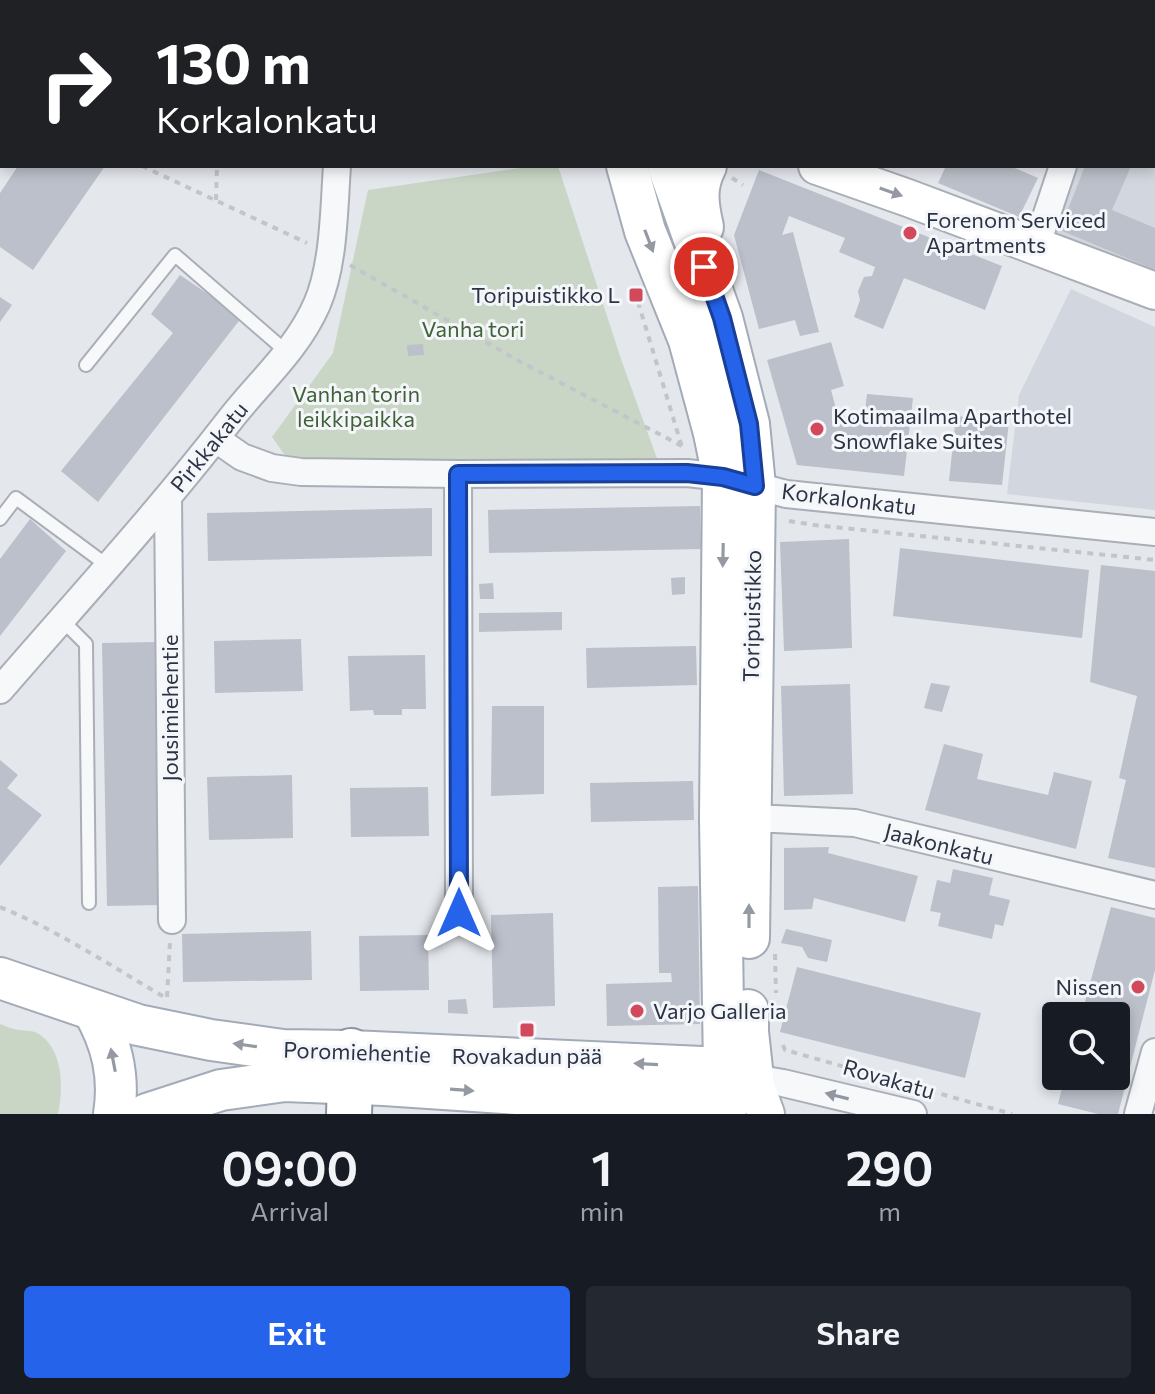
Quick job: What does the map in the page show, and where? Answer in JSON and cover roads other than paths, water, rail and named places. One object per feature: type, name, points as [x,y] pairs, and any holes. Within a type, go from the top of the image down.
[{"type":"main road","name":"Toripuistikko","points":[[628,168],[645,231],[689,340],[714,433],[739,482]]},
{"type":"main road","name":"Toripuistikko","points":[[669,168],[722,318],[749,424],[739,482],[734,820],[741,1095]]},
{"type":"main road","points":[[704,267],[698,183],[705,168]]},
{"type":"main road","name":"Poromiehentie","points":[[0,978],[138,1025],[283,1050],[350,1083]]},
{"type":"main road","points":[[93,1010],[105,1030],[116,1071],[114,1114]]},
{"type":"main road","name":"Poromiehentie","points":[[147,1114],[202,1095],[240,1086],[285,1081],[664,1104],[685,1104],[741,1095]]},
{"type":"street","name":"Pirkkakatu","points":[[0,690],[288,353],[317,304],[331,254],[337,168]]},
{"type":"street","points":[[823,168],[1155,291]]},
{"type":"street","points":[[1036,247],[1062,168]]},
{"type":"street","name":"Korkalonkatu","points":[[216,439],[242,457],[272,468],[301,472],[687,473],[786,494],[1155,532]]},
{"type":"street","points":[[458,474],[459,913]]},
{"type":"street","name":"Jousimiehentie","points":[[168,497],[172,920]]},
{"type":"street","name":"Jaakonkatu","points":[[734,820],[855,823],[1155,895]]},
{"type":"street","points":[[1138,1114],[1155,1052]]},
{"type":"street","name":"Rovakatu","points":[[741,1095],[783,1083],[913,1114]]},
{"type":"lane","points":[[86,365],[175,255],[288,353]]},
{"type":"lane","points":[[0,519],[16,498],[108,566]]},
{"type":"lane","points":[[62,620],[86,644],[89,903]]},
{"type":"place","name":"Forenom Serviced Apartments","points":[[910,233]]},
{"type":"place","name":"Toripuistikko L","points":[[636,295]]},
{"type":"place","name":"Kotimaailma Aparthotel Snowflake Suites","points":[[817,429]]},
{"type":"place","name":"Nissen","points":[[1138,987]]},
{"type":"place","name":"Varjo Galleria","points":[[637,1011]]},
{"type":"place","name":"Rovakadun pää","points":[[527,1030]]},
{"type":"park label","name":"Vanha tori","points":[[473,329]]},
{"type":"park label","name":"Vanhan torin leikkipaikka","points":[[356,406]]}]
